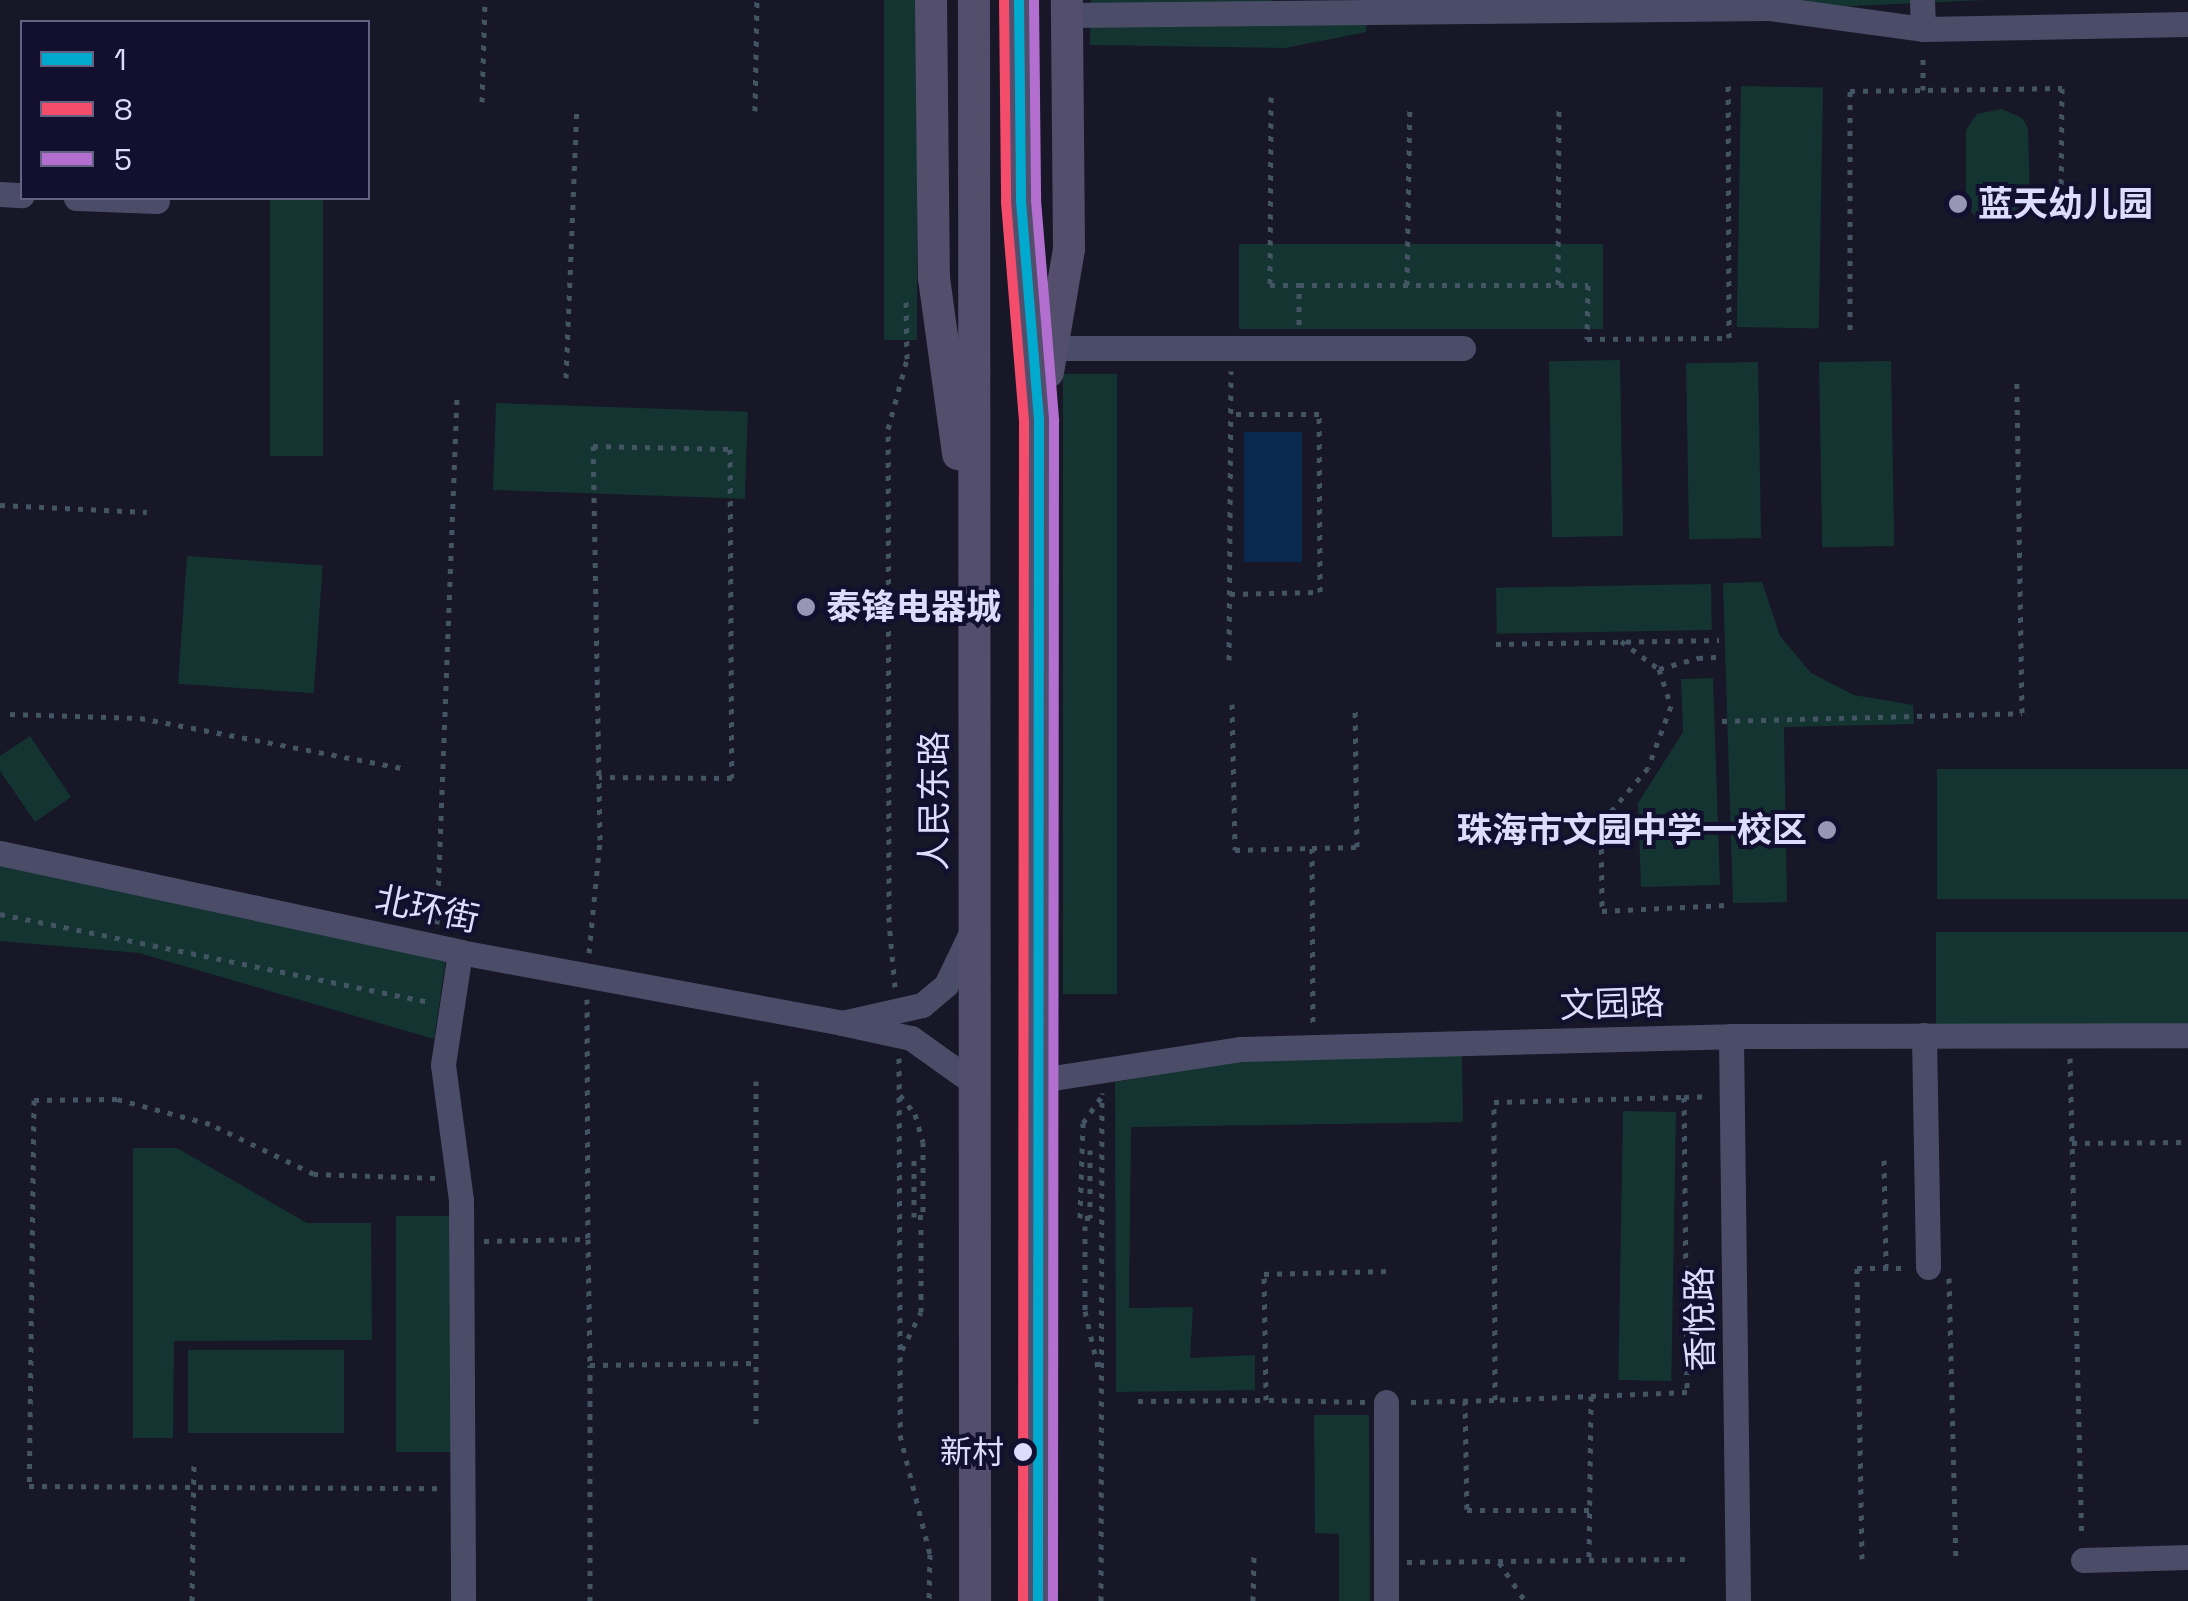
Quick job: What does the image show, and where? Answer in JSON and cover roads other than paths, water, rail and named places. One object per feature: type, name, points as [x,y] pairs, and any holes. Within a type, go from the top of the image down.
[{"type":"main road","points":[[931,0],[934,278],[974,566]]},
{"type":"main road","name":"人民东路","points":[[974,0],[977,1591]]},
{"type":"main road","points":[[1018,0],[1022,201],[1040,421],[1038,1600]]},
{"type":"main road","points":[[1040,421],[1068,249],[1067,8]]},
{"type":"street","points":[[1922,0],[1922,29]]},
{"type":"street","points":[[1067,8],[1770,8],[1922,29],[2188,24]]},
{"type":"street","points":[[116,200],[157,202]]},
{"type":"street","points":[[1052,348],[1463,348]]},
{"type":"street","name":"北环街","points":[[0,853],[448,950],[842,1022],[898,1023],[946,985],[974,926]]},
{"type":"street","points":[[448,950],[452,1007],[443,1065],[462,1241],[463,1601]]},
{"type":"street","points":[[898,1023],[974,1082]]},
{"type":"street","points":[[1924,1035],[1928,1267]]},
{"type":"street","name":"文园路","points":[[1040,1080],[1102,1083],[1240,1048],[1731,1036],[2188,1035]]},
{"type":"street","name":"香悅路","points":[[1731,1036],[1738,1601]]},
{"type":"street","points":[[1386,1402],[1386,1601]]},
{"type":"street","points":[[2083,1560],[2188,1557]]},
{"type":"water","points":[[1244,432],[1302,432],[1302,562],[1244,562]]},
{"type":"place","name":"蓝天幼儿园","points":[[1958,204]]},
{"type":"place","name":"泰锋电器城","points":[[806,607]]},
{"type":"place","name":"珠海市文园中学一校区","points":[[1827,830]]},
{"type":"place","name":"新村","points":[[1023,1452]]}]
